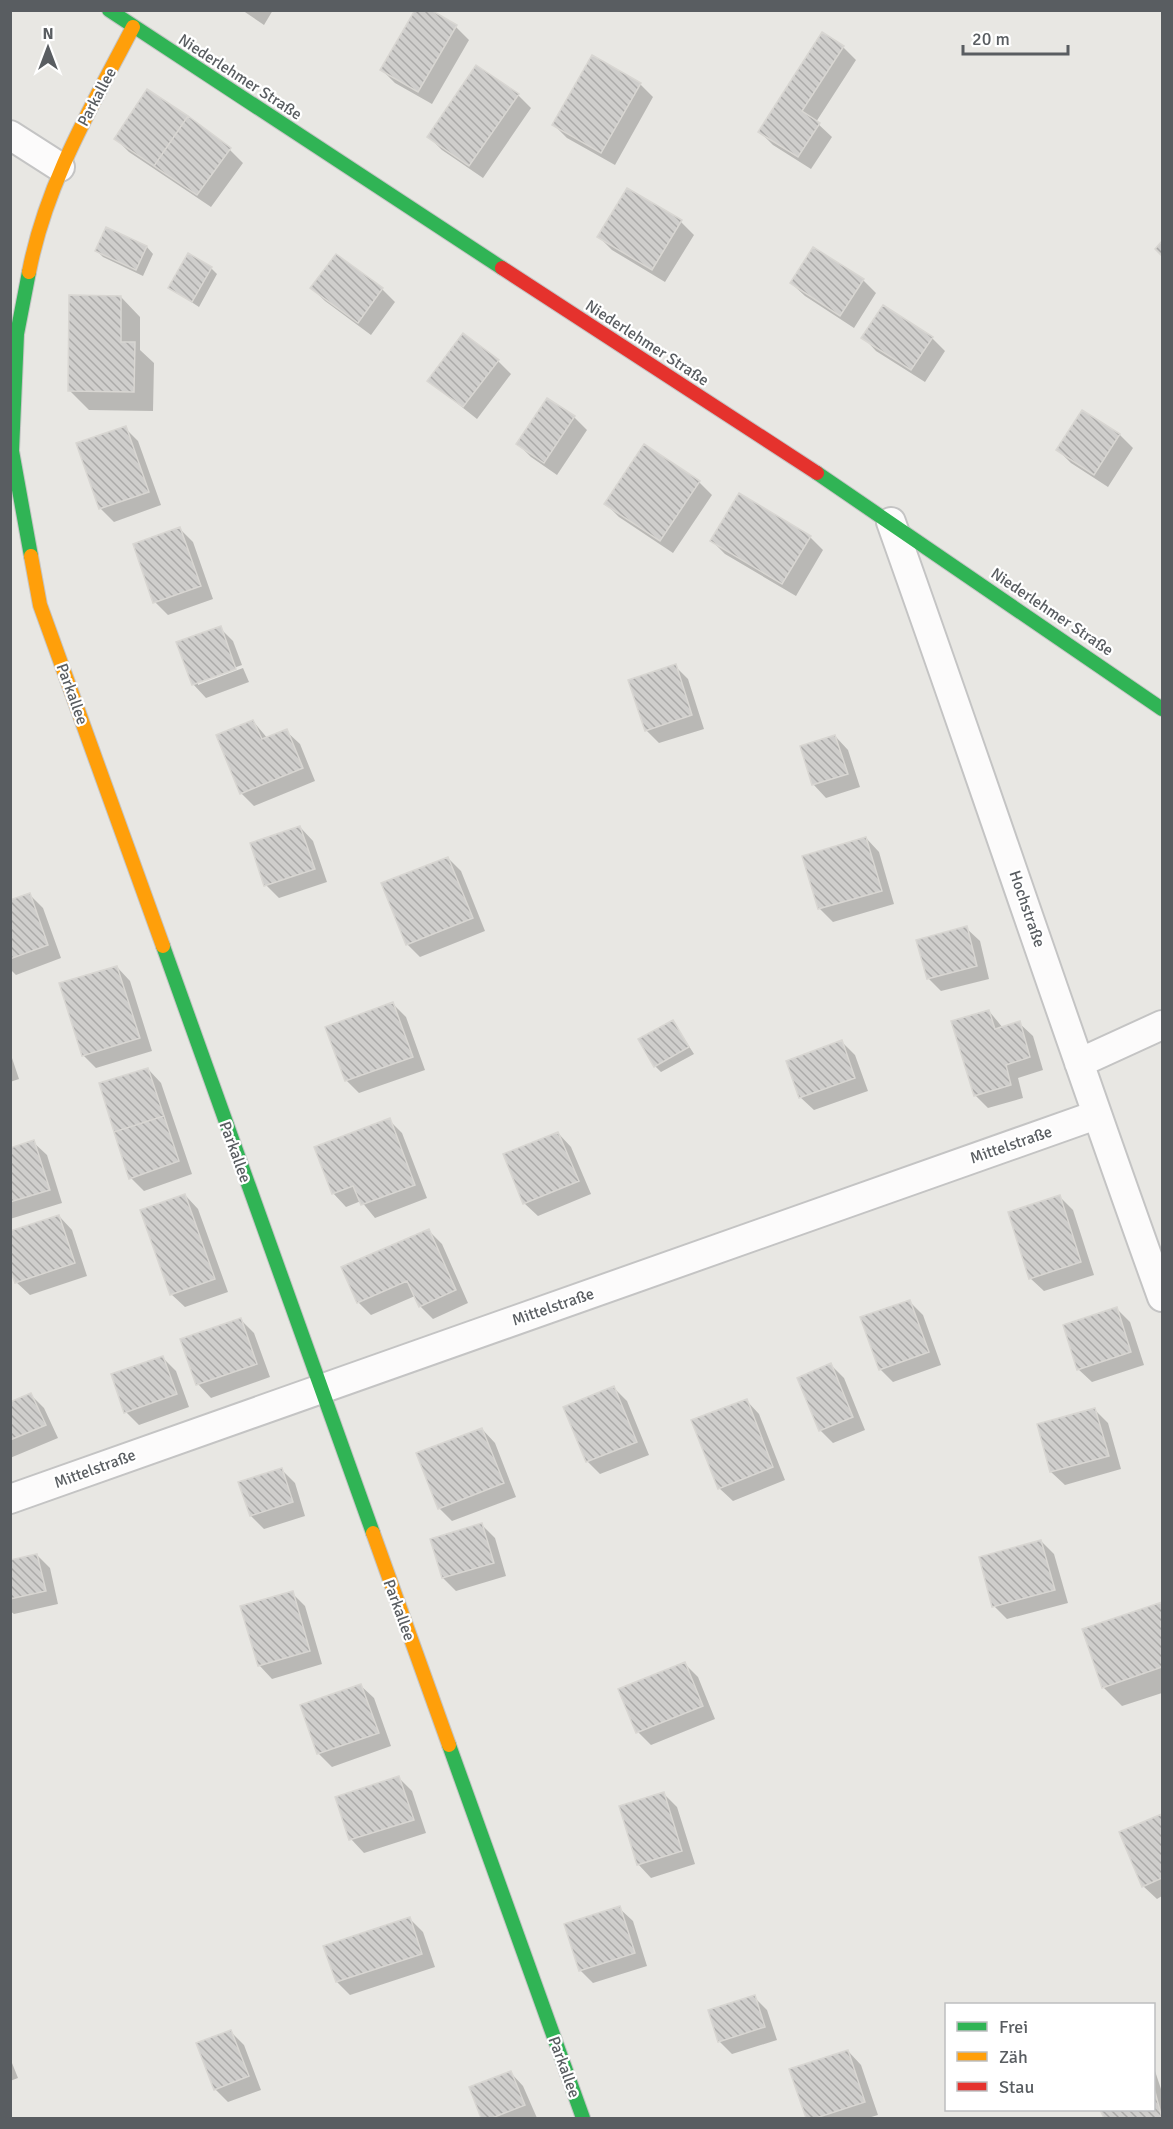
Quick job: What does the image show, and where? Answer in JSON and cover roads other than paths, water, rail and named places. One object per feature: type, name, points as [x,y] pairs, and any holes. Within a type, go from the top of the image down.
[{"type":"street","name":"Niederlehmer Straße","points":[[109,10],[891,522],[1162,709]]},
{"type":"street","name":"Parkallee","points":[[133,27],[60,167],[34,245],[17,334],[12,452],[40,605],[583,2118]]},
{"type":"street","points":[[10,135],[60,167]]},
{"type":"street","name":"Hochstraße","points":[[891,522],[994,812],[1096,1115],[1162,1297]]},
{"type":"street","points":[[1079,1063],[1162,1025]]},
{"type":"street","name":"Mittelstraße","points":[[10,1500],[1096,1115]]}]
